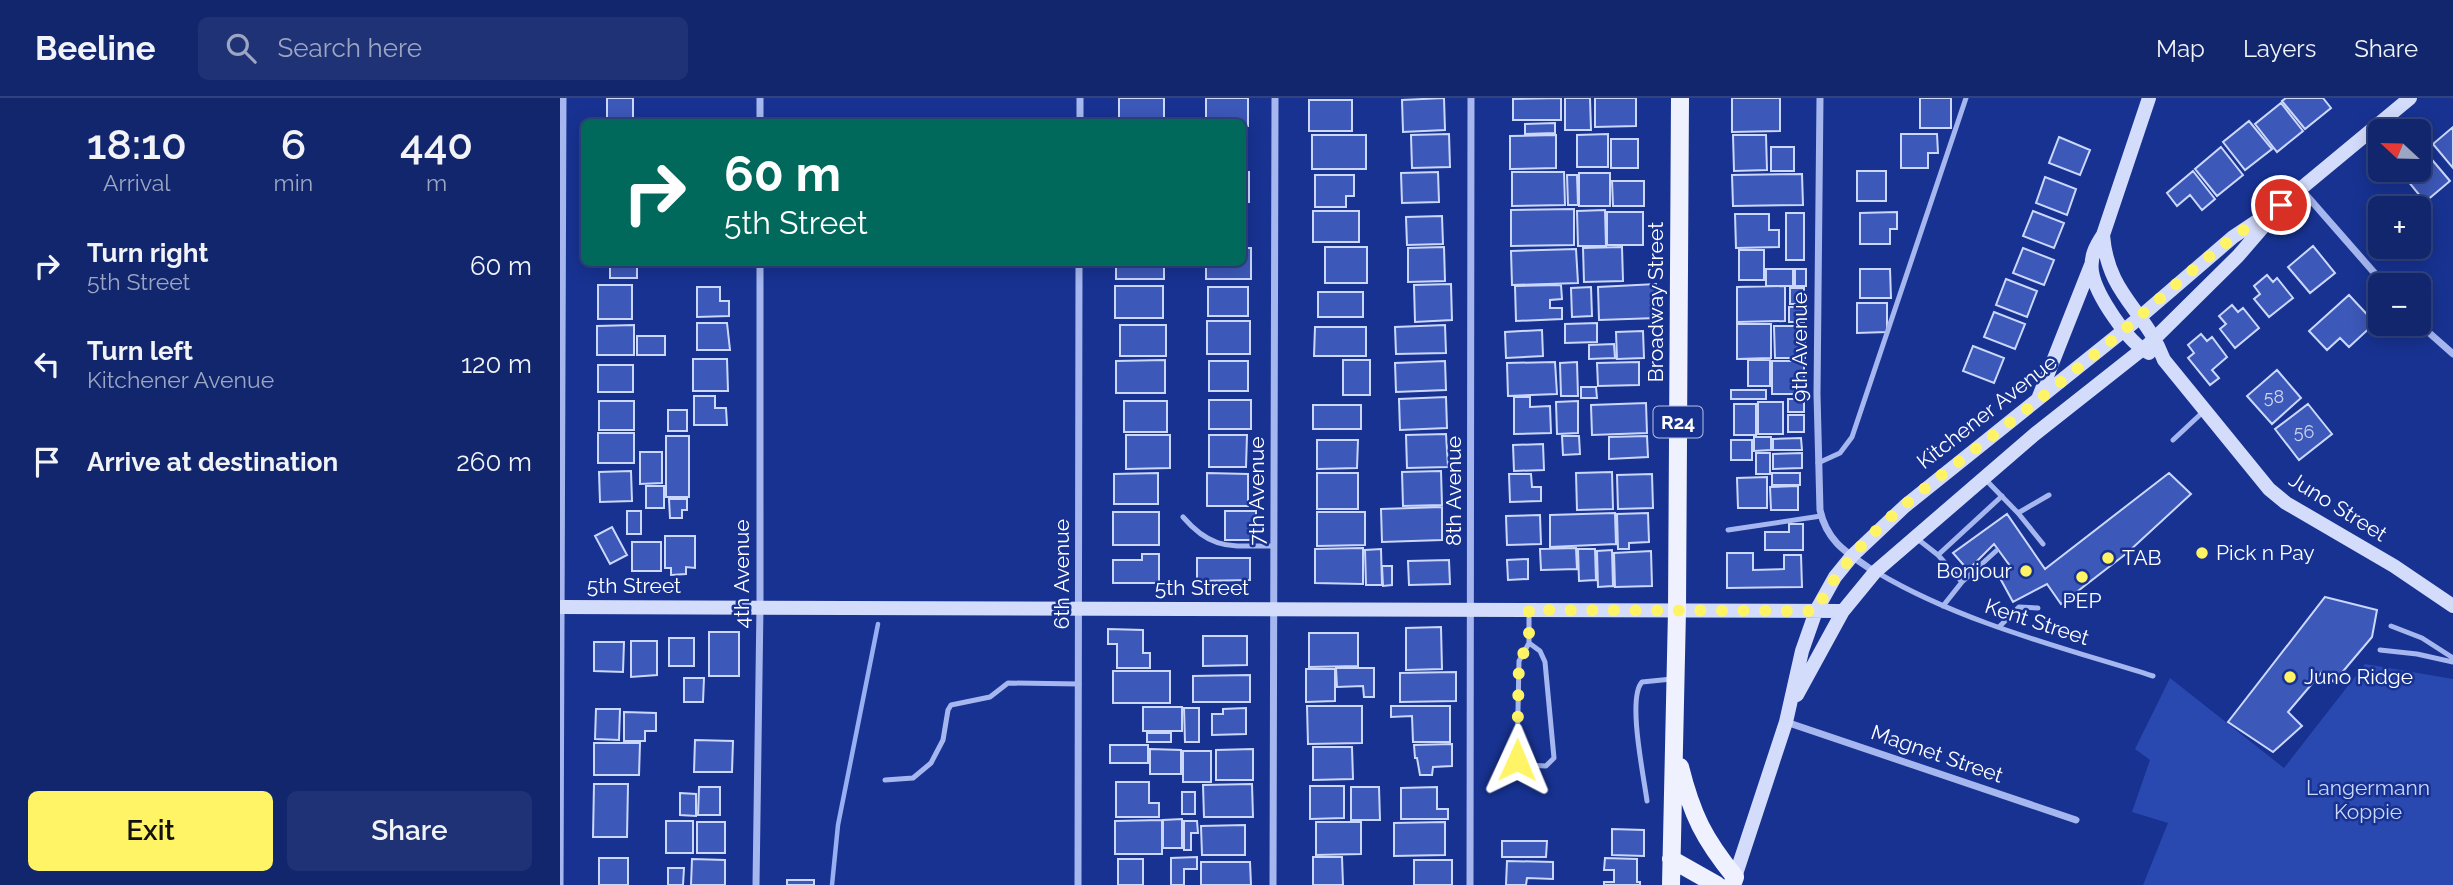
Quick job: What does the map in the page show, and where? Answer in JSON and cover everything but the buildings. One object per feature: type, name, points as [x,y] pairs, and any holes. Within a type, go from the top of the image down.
[{"type":"main road","name":"Broadway Street","points":[[1671,885],[1677,611],[1680,98]]},
{"type":"main road","name":"Kitchener Avenue","points":[[1674,747],[1699,826],[1734,881]]},
{"type":"main road","points":[[1671,859],[1717,885]]},
{"type":"street","points":[[560,885],[563,98]]},
{"type":"street","points":[[760,98],[760,119]]},
{"type":"street","points":[[1080,98],[1080,119]]},
{"type":"street","name":"7th Avenue","points":[[1273,885],[1275,98]]},
{"type":"street","name":"8th Avenue","points":[[1470,885],[1471,98]]},
{"type":"street","name":"9th Avenue","points":[[1820,98],[1818,463],[1821,516],[1828,535],[1875,572]]},
{"type":"street","points":[[2038,401],[2091,265],[2095,247],[2103,236],[2149,98]]},
{"type":"street","name":"Kitchener Avenue","points":[[1734,881],[1786,722],[1802,651],[1816,611],[1835,577],[1852,556],[1905,506],[2038,401],[2233,237],[2281,205],[2410,98]]},
{"type":"street","points":[[2301,189],[2374,273]]},
{"type":"street","name":"Kitchener Avenue","points":[[1791,705],[1843,611],[1875,572],[1984,478],[2156,337],[2238,256],[2281,205]]},
{"type":"street","points":[[2103,236],[2110,274],[2156,337],[2164,360]]},
{"type":"street","points":[[2091,265],[2099,293],[2124,330],[2142,349],[2164,360]]},
{"type":"street","name":"4th Avenue","points":[[756,885],[760,606],[760,266]]},
{"type":"street","name":"6th Avenue","points":[[1078,885],[1079,266]]},
{"type":"street","points":[[2431,335],[2453,354]]},
{"type":"street","name":"Juno Street","points":[[2164,360],[2269,489],[2286,503],[2394,566],[2453,606]]},
{"type":"street","name":"5th Street","points":[[561,607],[1843,611]]},
{"type":"street","name":"Magnet Street","points":[[1786,722],[2076,820]]},
{"type":"lane","points":[[1818,463],[1840,453],[1852,437],[1966,98]]},
{"type":"lane","points":[[2173,440],[2205,410]]},
{"type":"lane","points":[[1984,478],[2018,513],[2042,544]]},
{"type":"lane","points":[[2018,513],[2049,495]]},
{"type":"lane","points":[[1938,555],[2002,496]]},
{"type":"lane","points":[[1728,530],[1821,516]]},
{"type":"lane","points":[[1183,517],[1195,530],[1214,543],[1274,546]]},
{"type":"lane","points":[[1915,537],[1938,555],[1962,582]]},
{"type":"lane","points":[[1944,606],[1962,582],[1996,551]]},
{"type":"lane","name":"Kent Street","points":[[1875,572],[1944,606],[1999,627],[2153,676]]},
{"type":"lane","points":[[1999,627],[2017,608],[2038,607]]},
{"type":"lane","points":[[1529,610],[1529,643],[1519,661],[1517,760],[1525,765],[1546,766],[1554,758],[1545,662],[1540,650],[1529,643]]},
{"type":"lane","points":[[2391,626],[2422,638],[2453,660]]},
{"type":"lane","points":[[2380,650],[2453,660]]},
{"type":"lane","points":[[1647,800],[1642,756],[1637,741],[1636,690],[1642,682],[1675,679]]},
{"type":"lane","points":[[885,780],[913,778],[931,763],[943,740],[951,705],[989,697],[1008,683],[1079,684]]},
{"type":"green space","name":"Langermann Koppie","points":[[2365,664],[2453,679],[2453,885],[2143,885],[2168,823],[2132,812],[2150,760],[2135,749],[2170,678],[2284,768]]},
{"type":"waterway","points":[[832,885],[838,825],[878,624]]},
{"type":"place","name":"Pick n Pay","points":[[2202,553]]},
{"type":"place","name":"TAB","points":[[2108,558]]},
{"type":"place","name":"Bonjour","points":[[2026,571]]},
{"type":"place","name":"PEP","points":[[2082,577]]},
{"type":"place","name":"Juno Ridge","points":[[2290,677]]},
{"type":"route","points":[[1517,760],[1519,661],[1529,643],[1529,610],[1816,611],[1835,577],[1876,531],[2133,323],[2233,237],[2281,205]]}]
